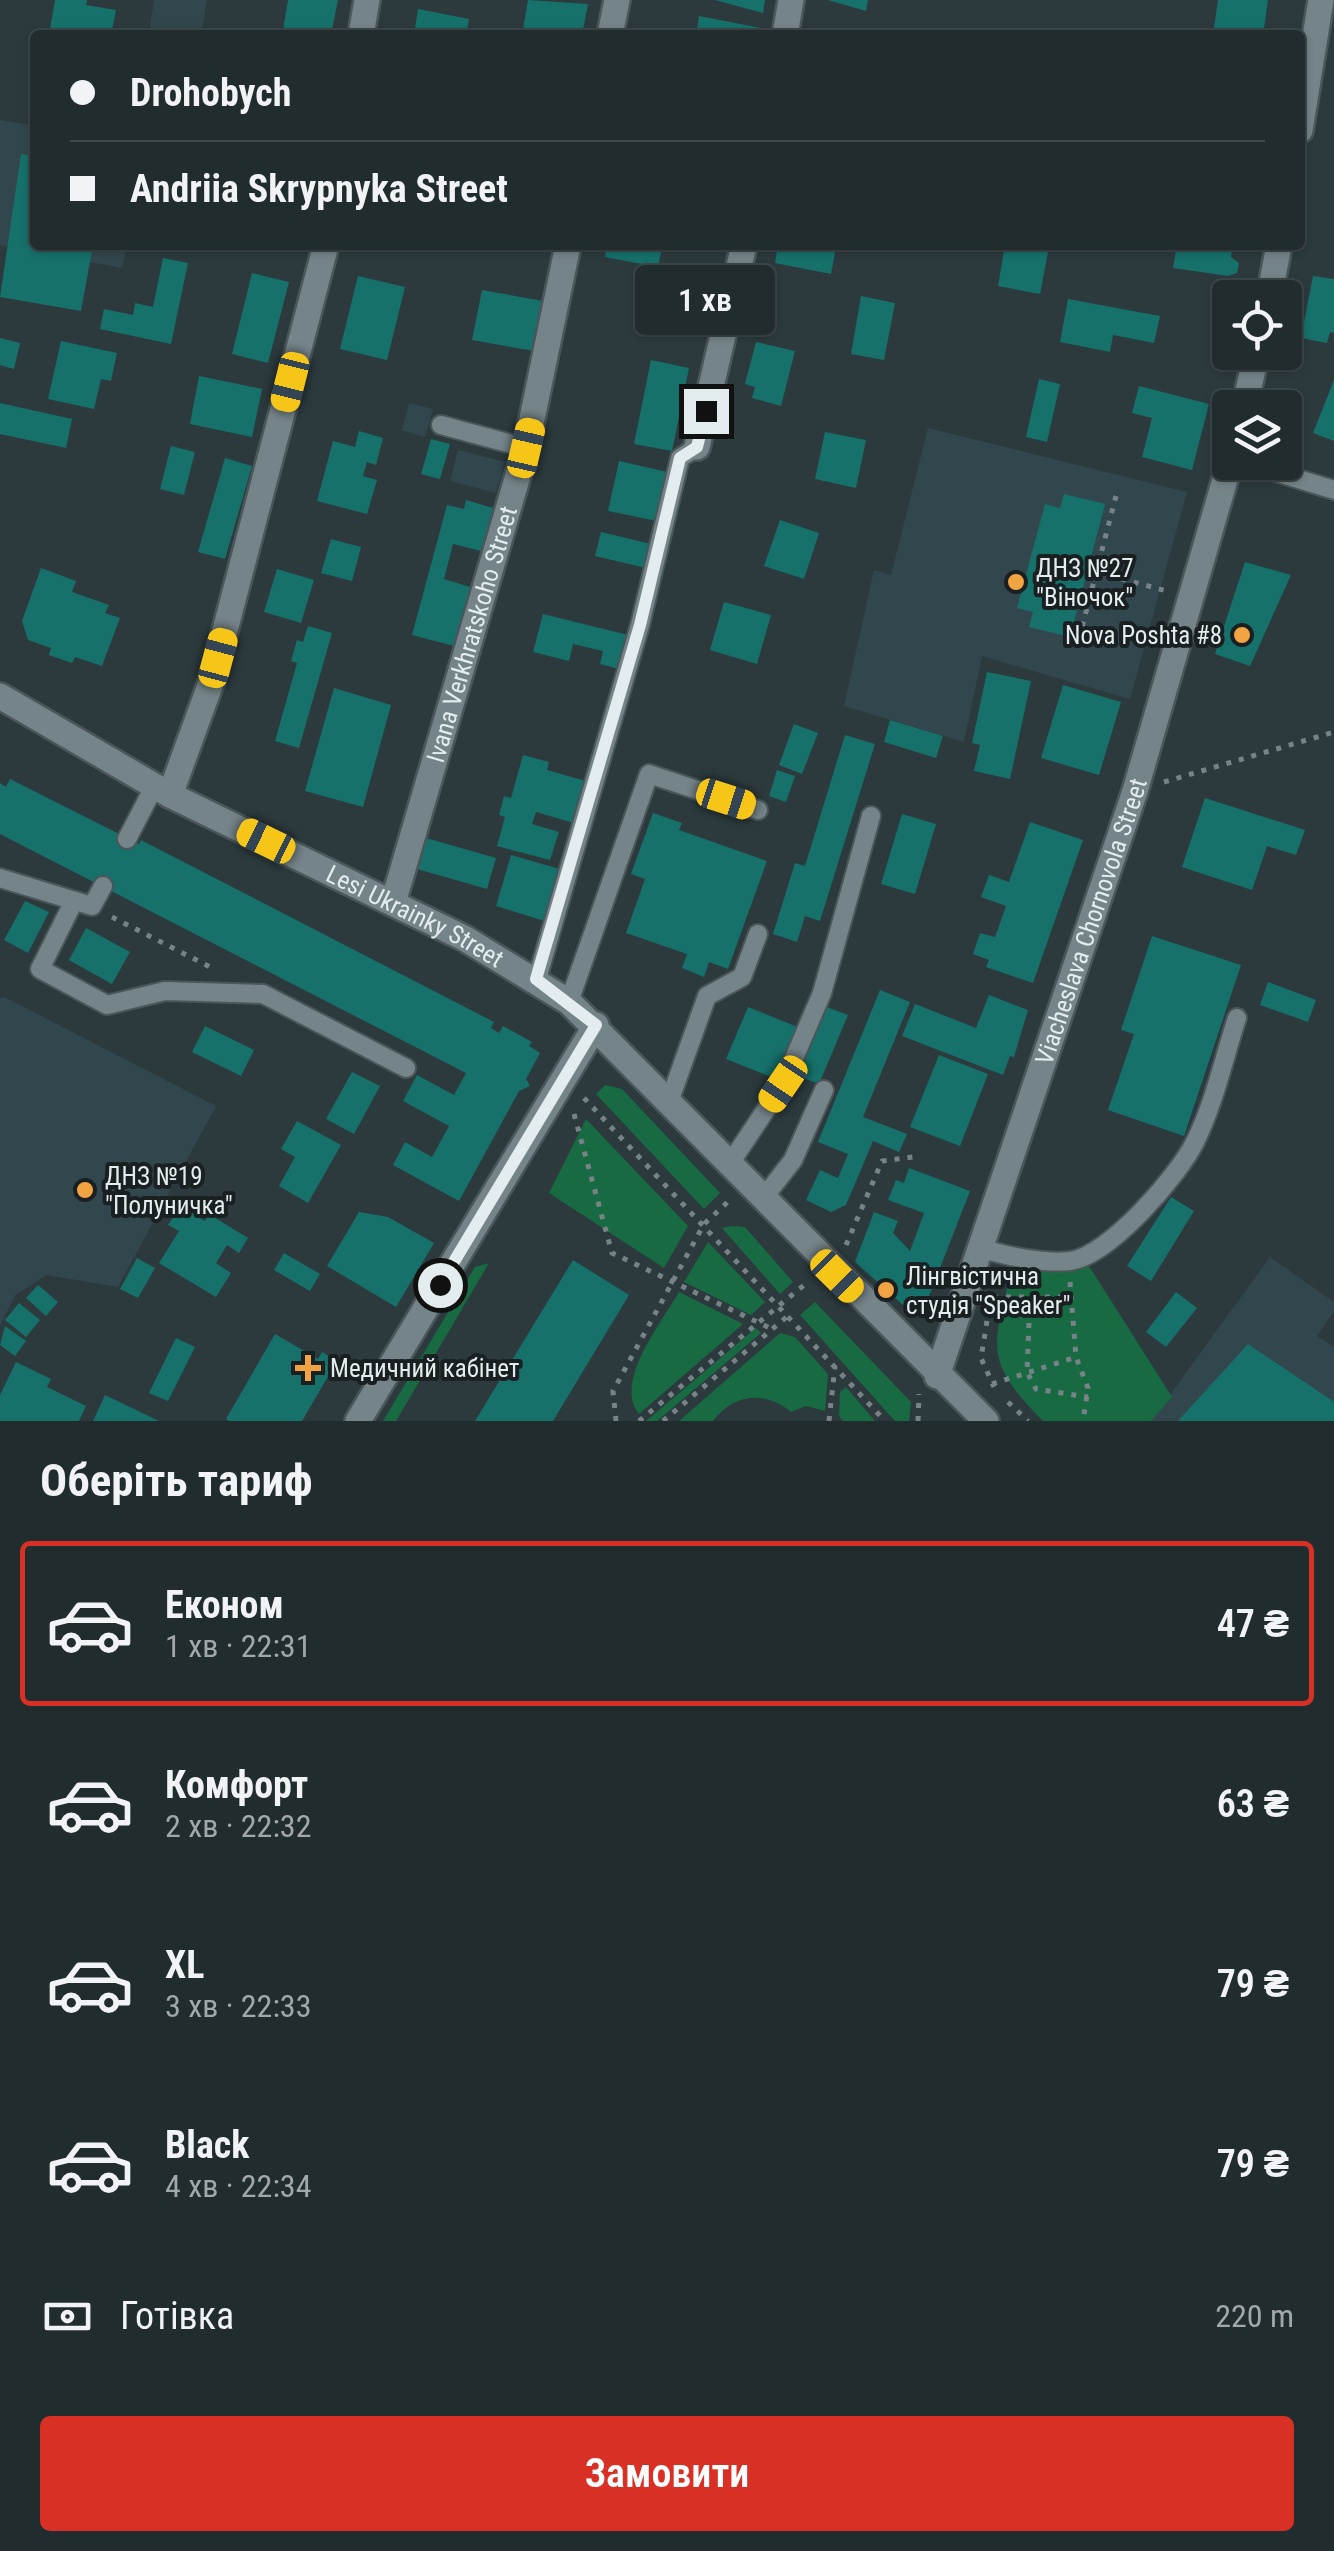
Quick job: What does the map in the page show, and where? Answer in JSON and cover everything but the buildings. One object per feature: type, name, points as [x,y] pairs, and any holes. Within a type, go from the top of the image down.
[{"type":"street","points":[[362,30],[366,0]]},
{"type":"street","points":[[611,30],[617,0]]},
{"type":"street","points":[[785,30],[791,0]]},
{"type":"street","points":[[1305,99],[1321,0]]},
{"type":"street","points":[[162,791],[212,680],[325,250]]},
{"type":"street","name":"Ivana Verkhratskoho Street","points":[[392,902],[526,448],[567,250]]},
{"type":"street","points":[[697,447],[743,250]]},
{"type":"street","points":[[1272,280],[1278,250]]},
{"type":"street","name":"Viacheslava Chornovola Street","points":[[928,1383],[980,1248],[1135,791],[1225,480]]},
{"type":"street","name":"Lesi Ukrainky Street","points":[[0,696],[162,791],[392,902],[536,979],[568,1002],[596,1025],[762,1200],[928,1383],[986,1421]]},
{"type":"street","points":[[358,1421],[596,1025]]},
{"type":"lane","points":[[441,425],[526,448]]},
{"type":"lane","points":[[536,979],[640,625],[680,458],[697,447]]},
{"type":"lane","points":[[1301,480],[1334,490]]},
{"type":"lane","points":[[568,1002],[650,774],[758,810]]},
{"type":"lane","points":[[127,838],[162,791]]},
{"type":"lane","points":[[728,1165],[783,1084],[822,993],[871,816]]},
{"type":"lane","points":[[0,878],[83,904]]},
{"type":"lane","points":[[103,886],[83,904],[40,969],[107,1006],[165,990],[263,994],[406,1068]]},
{"type":"lane","points":[[669,1102],[707,996],[742,978],[758,934]]},
{"type":"lane","points":[[980,1248],[1006,1256],[1068,1261],[1108,1243],[1183,1162],[1196,1140],[1238,1018]]},
{"type":"lane","points":[[762,1200],[793,1160],[824,1090]]},
{"type":"path","points":[[1079,639],[1116,496]]},
{"type":"path","points":[[1096,572],[1160,590]]},
{"type":"path","points":[[1182,776],[1334,732]]},
{"type":"path","points":[[83,904],[263,994]]},
{"type":"path","points":[[564,1078],[780,1304],[885,1421]]},
{"type":"path","points":[[564,1078],[612,1253],[772,1329]]},
{"type":"path","points":[[841,1257],[882,1162],[913,1156]]},
{"type":"path","points":[[616,1421],[613,1391],[704,1224],[732,1198]]},
{"type":"path","points":[[1006,1256],[992,1297],[982,1358],[992,1384],[1028,1421]]},
{"type":"path","points":[[1068,1261],[1076,1357],[1088,1398],[1083,1421]]},
{"type":"path","points":[[639,1421],[809,1281]]},
{"type":"path","points":[[1030,1296],[1027,1372],[1036,1389],[1088,1398]]},
{"type":"path","points":[[992,1297],[1072,1297]]},
{"type":"path","points":[[663,1421],[789,1315]]},
{"type":"path","points":[[992,1384],[1076,1357]]},
{"type":"path","points":[[829,1421],[835,1366]]},
{"type":"path","points":[[918,1421],[928,1383]]},
{"type":"shaded area","points":[[154,0],[207,0],[202,30],[150,30]]},
{"type":"shaded area","points":[[0,120],[30,125],[30,250],[126,250],[122,268],[0,245]]},
{"type":"shaded area","points":[[409,403],[433,409],[425,437],[402,430]]},
{"type":"shaded area","name":"ДНЗ №27 \"Віночок\"","points":[[928,428],[1187,492],[1130,699],[982,656],[964,742],[844,706],[874,570],[891,575]]},
{"type":"shaded area","points":[[458,450],[505,462],[496,493],[450,481]]},
{"type":"shaded area","name":"ДНЗ №19 \"Полуничка\"","points":[[0,998],[216,1106],[118,1287],[47,1275],[15,1295],[0,1326]]},
{"type":"shaded area","points":[[1270,1257],[1334,1302],[1334,1311],[1317,1336],[1334,1347],[1334,1421],[1151,1421]]},
{"type":"green space","points":[[605,1085],[622,1089],[720,1193],[704,1209],[596,1094]]},
{"type":"green space","points":[[586,1119],[688,1226],[664,1268],[549,1193]]},
{"type":"green space","points":[[745,1227],[793,1282],[780,1294],[722,1228]]},
{"type":"green space","points":[[708,1242],[765,1302],[751,1315],[684,1282]]},
{"type":"green space","points":[[489,1263],[396,1421],[383,1421],[475,1267]]},
{"type":"green space","points":[[1089,1266],[1172,1397],[1151,1421],[1043,1421],[1009,1382],[1001,1366],[998,1335],[1012,1267],[1072,1270]]},
{"type":"green space","points":[[679,1292],[743,1324],[639,1414],[632,1386],[636,1369]]},
{"type":"green space","points":[[815,1302],[911,1402],[909,1421],[895,1421],[800,1315]]},
{"type":"green space","points":[[756,1328],[761,1333],[657,1421],[646,1421]]},
{"type":"green space","points":[[780,1333],[795,1337],[828,1374],[825,1411],[806,1406],[791,1412],[771,1400],[750,1398],[730,1405],[713,1421],[679,1421]]},
{"type":"green space","points":[[846,1387],[875,1421],[843,1421],[839,1416],[840,1392]]},
{"type":"place","name":"ДНЗ №27 \"Віночок\"","points":[[1016,582]]},
{"type":"place","name":"Nova Poshta #8","points":[[1242,635]]},
{"type":"place","name":"ДНЗ №19 \"Полуничка\"","points":[[85,1190]]},
{"type":"place","name":"Лінгвістична студія \"Speaker\"","points":[[886,1290]]},
{"type":"place","name":"Медичний кабінет","points":[[308,1368]]},
{"type":"route","points":[[440,1285],[596,1025],[536,979],[596,785],[680,458],[697,447],[706,411]]}]
